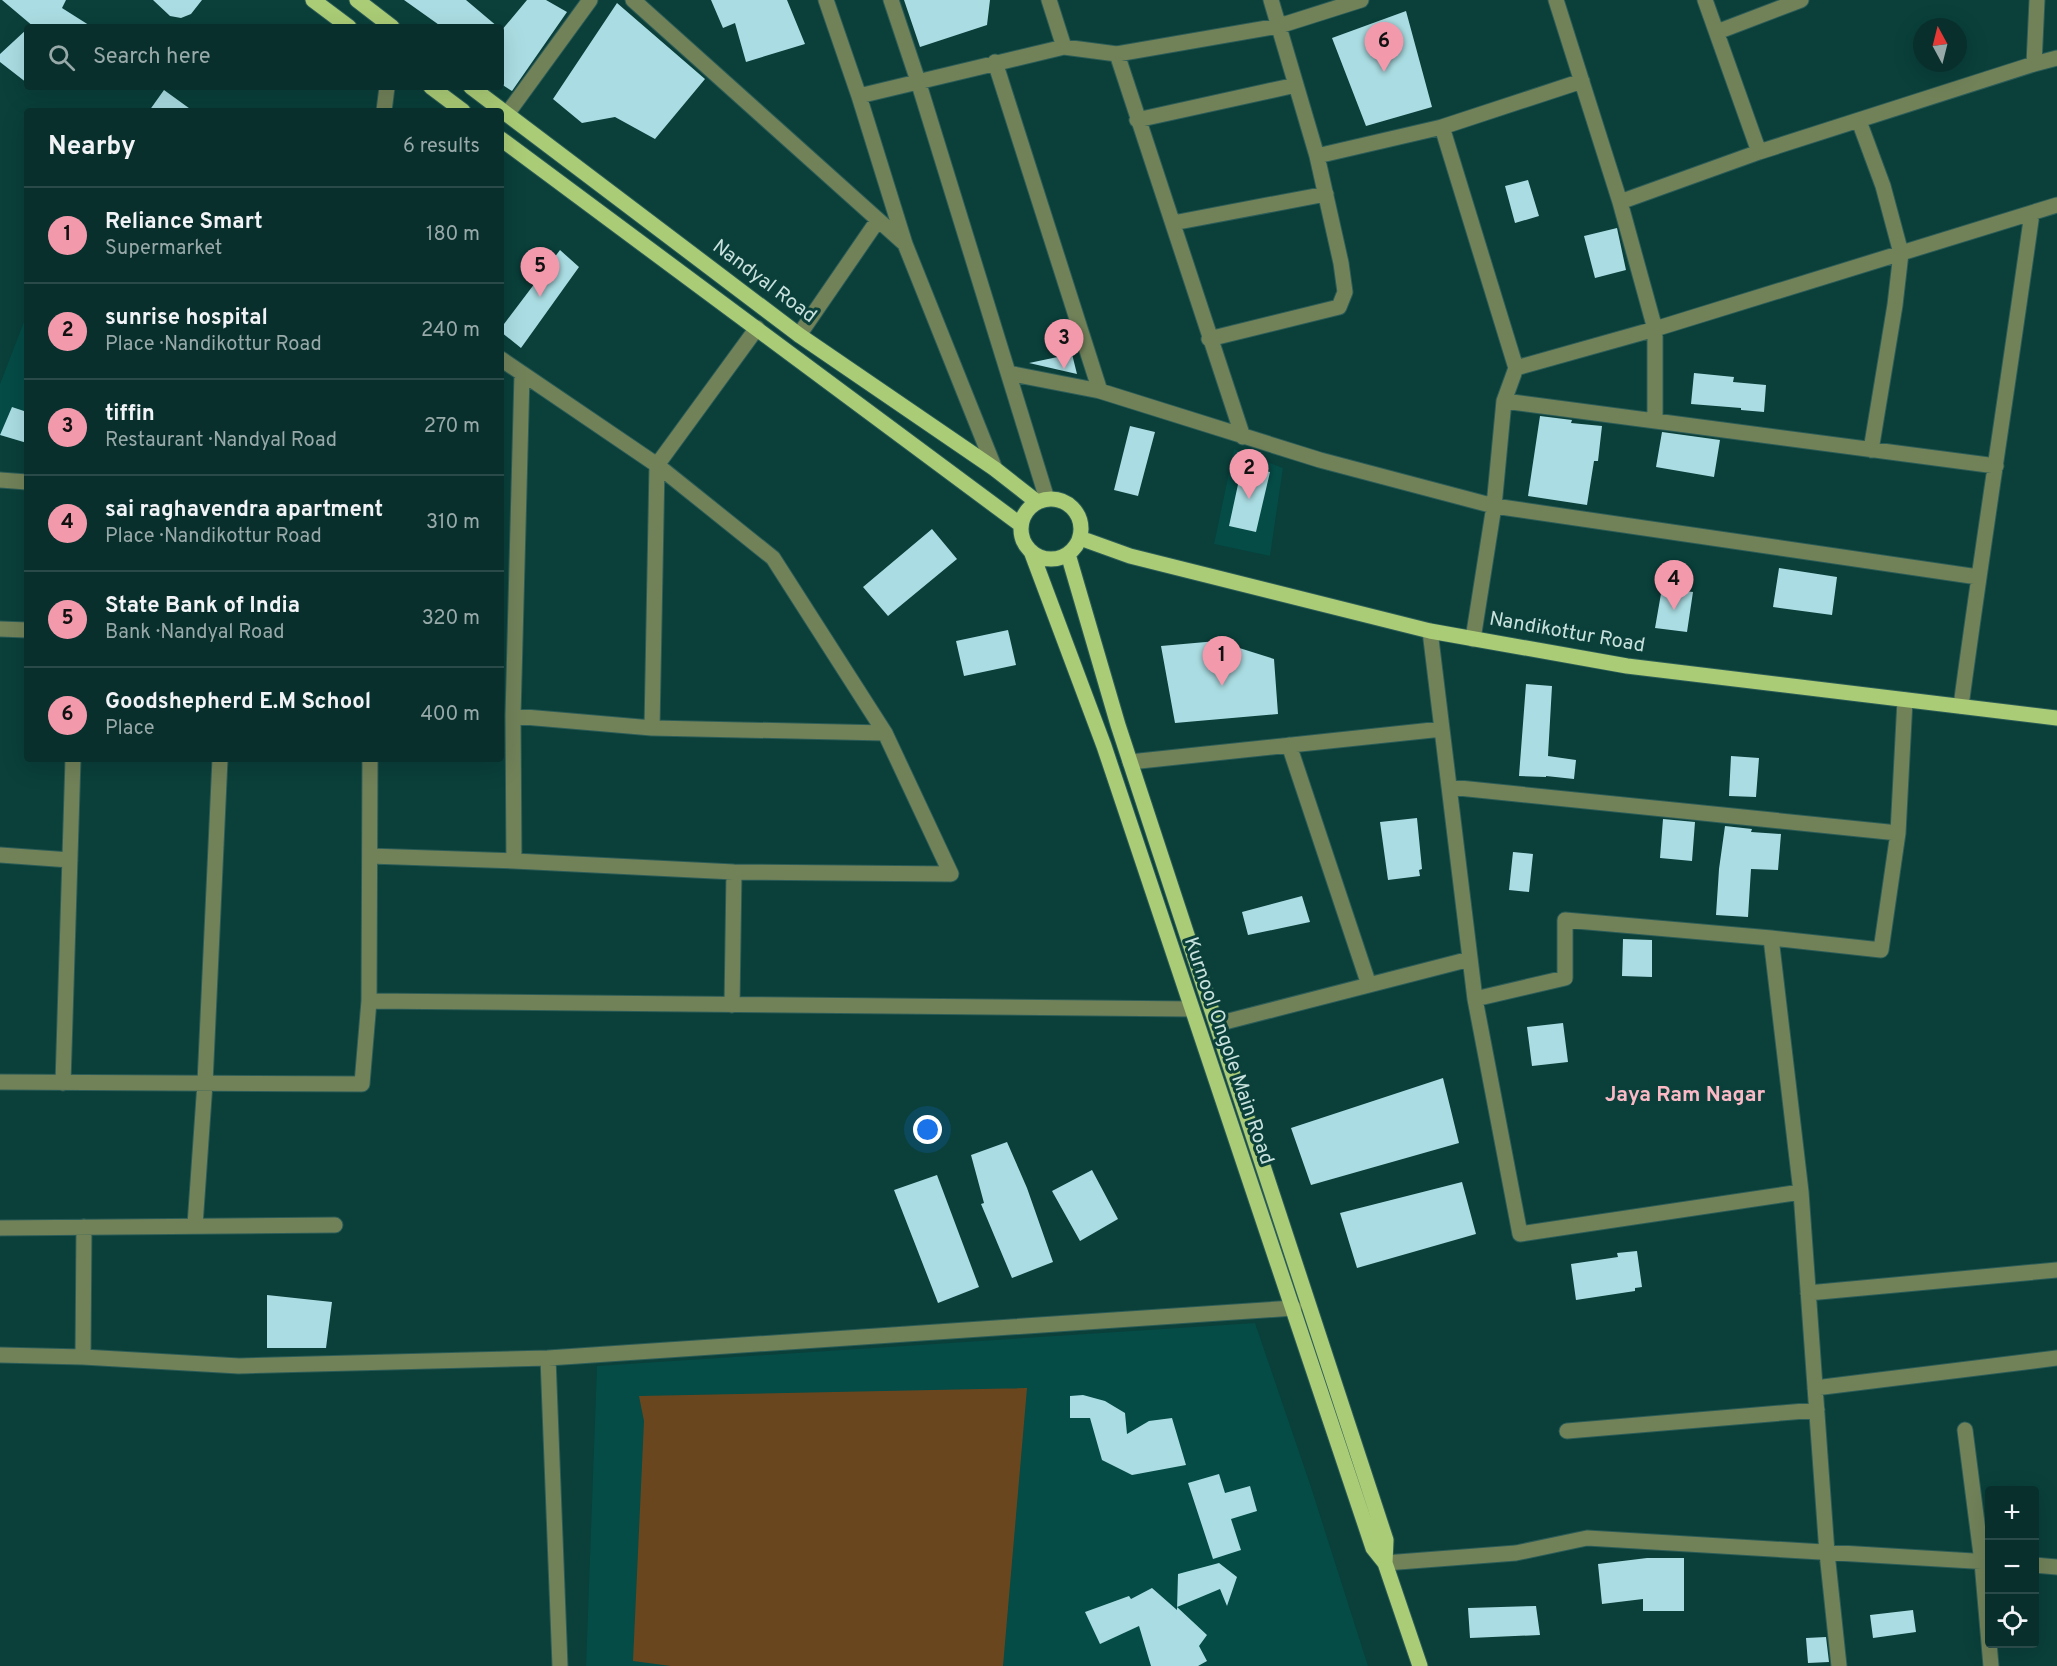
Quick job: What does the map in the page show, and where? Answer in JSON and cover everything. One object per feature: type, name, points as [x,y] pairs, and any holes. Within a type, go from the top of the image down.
[{"type":"main road","points":[[312,0],[345,24]]},
{"type":"main road","points":[[357,0],[388,24]]},
{"type":"main road","points":[[435,90],[459,108]]},
{"type":"main road","name":"Nandyal Road","points":[[475,90],[499,108]]},
{"type":"main road","name":"Nandyal Road","points":[[504,112],[799,335],[1042,500]]},
{"type":"main road","name":"Nandyal Road","points":[[504,141],[1021,525]]},
{"type":"main road","points":[[1057,499],[1074,509],[1079,518],[1080,538],[1068,554],[1059,558],[1039,557],[1024,544],[1021,525],[1029,507],[1042,500],[1057,499]]},
{"type":"main road","name":"Nandikottur Road","points":[[1080,538],[1130,556],[1430,631],[1473,639],[1627,666],[2057,718]]},
{"type":"main road","name":"Kurnool Ongole Main Road","points":[[1030,551],[1104,746],[1373,1548],[1385,1563],[1420,1666]]},
{"type":"main road","name":"Kurnool Ongole Main Road","points":[[1068,554],[1085,618],[1130,762],[1386,1540],[1385,1563]]},
{"type":"street","points":[[507,114],[590,0]]},
{"type":"street","points":[[633,0],[905,244]]},
{"type":"street","points":[[826,0],[860,96],[905,244],[995,470]]},
{"type":"street","points":[[891,0],[1008,373],[1042,500]]},
{"type":"street","points":[[1049,0],[1064,47]]},
{"type":"street","points":[[1209,339],[1339,307],[1345,292],[1341,263],[1317,156],[1271,0]]},
{"type":"street","points":[[860,96],[1064,47],[1116,54],[1280,26],[1361,0]]},
{"type":"street","points":[[1556,0],[1620,202],[1655,329],[1655,421]]},
{"type":"street","points":[[1705,0],[1759,152]]},
{"type":"street","points":[[1717,32],[1801,0]]},
{"type":"street","points":[[2034,64],[2037,0]]},
{"type":"street","points":[[1116,54],[1243,437]]},
{"type":"street","points":[[1620,202],[1759,152],[2057,58]]},
{"type":"street","points":[[995,62],[1101,391]]},
{"type":"street","points":[[1317,156],[1442,127],[1582,81]]},
{"type":"street","points":[[1137,120],[1296,85]]},
{"type":"street","points":[[384,108],[387,90]]},
{"type":"street","points":[[1858,121],[1882,186],[1901,253],[1895,305],[1871,450]]},
{"type":"street","points":[[1442,127],[1516,368],[1504,401],[1494,507],[1473,639]]},
{"type":"street","points":[[1173,223],[1326,194]]},
{"type":"street","points":[[1516,368],[1655,329],[2057,205]]},
{"type":"street","points":[[1961,706],[2032,213]]},
{"type":"street","points":[[799,335],[879,220]]},
{"type":"street","points":[[652,728],[657,465],[757,328]]},
{"type":"street","points":[[370,856],[734,872],[951,874],[885,734],[773,558],[657,465],[504,361]]},
{"type":"street","points":[[1008,373],[1101,391],[1320,460],[1494,507],[1978,577]]},
{"type":"street","points":[[514,861],[513,716],[522,374]]},
{"type":"street","points":[[1504,401],[1996,466]]},
{"type":"street","points":[[0,480],[24,482]]},
{"type":"street","points":[[0,629],[24,630]]},
{"type":"street","points":[[1430,631],[1475,999],[1520,1234],[1801,1192]]},
{"type":"street","points":[[1475,999],[1565,978],[1565,920],[1881,950],[1898,833],[1905,700]]},
{"type":"street","points":[[513,716],[652,728],[885,734]]},
{"type":"street","points":[[1130,762],[1442,729]]},
{"type":"street","points":[[1289,745],[1369,985]]},
{"type":"street","points":[[63,1083],[73,762]]},
{"type":"street","points":[[195,1225],[205,1083],[220,762]]},
{"type":"street","points":[[0,1083],[362,1084],[369,1000],[370,762]]},
{"type":"street","points":[[1449,787],[1898,833]]},
{"type":"street","points":[[0,855],[70,860]]},
{"type":"street","points":[[732,1005],[734,872]]},
{"type":"street","points":[[1771,938],[1801,1192],[1827,1553],[1839,1666]]},
{"type":"street","points":[[1217,1024],[1470,959]]},
{"type":"street","points":[[369,1000],[1192,1009]]},
{"type":"street","points":[[0,1228],[335,1225]]},
{"type":"street","points":[[83,1357],[84,1227]]},
{"type":"street","points":[[1808,1293],[2057,1270]]},
{"type":"street","points":[[0,1355],[83,1357],[239,1366],[548,1358],[1294,1308]]},
{"type":"street","points":[[548,1358],[560,1666]]},
{"type":"street","points":[[1815,1388],[2057,1358]]},
{"type":"street","points":[[1568,1431],[1817,1410]]},
{"type":"street","points":[[1965,1430],[1985,1556]]},
{"type":"street","points":[[1385,1563],[1516,1553],[1587,1538],[1985,1562]]},
{"type":"street","points":[[2039,1565],[2057,1567]]},
{"type":"street","points":[[1988,1594],[1991,1666]]},
{"type":"shaded area","points":[[24,322],[24,442],[0,435],[0,384]]},
{"type":"shaded area","points":[[1234,449],[1283,468],[1270,556],[1214,544]]},
{"type":"shaded area","points":[[1255,1323],[1310,1484],[1368,1666],[586,1666],[597,1366]]},
{"type":"shaded area","points":[[1027,1388],[1003,1666],[671,1666],[633,1661],[644,1421],[639,1396]]},
{"type":"building","points":[[2,0],[66,0],[62,8],[87,24],[30,24]]},
{"type":"building","points":[[153,0],[202,0],[191,14],[181,18],[170,16]]},
{"type":"building","points":[[404,0],[466,0],[494,24],[438,24]]},
{"type":"building","points":[[527,0],[546,0],[567,12],[512,91],[504,86],[504,27]]},
{"type":"building","points":[[711,0],[787,0],[805,44],[746,62],[735,23],[723,28]]},
{"type":"building","points":[[904,0],[990,0],[987,25],[920,47]]},
{"type":"building","points":[[617,3],[705,79],[655,139],[615,117],[582,123],[553,99]]},
{"type":"building","points":[[1406,11],[1432,107],[1366,126],[1332,38]]},
{"type":"building","points":[[24,32],[24,81],[0,62],[0,54]]},
{"type":"building","points":[[164,90],[189,108],[151,108]]},
{"type":"building","points":[[1528,180],[1539,216],[1515,223],[1505,186]]},
{"type":"building","points":[[1617,228],[1626,270],[1595,278],[1584,236]]},
{"type":"building","points":[[560,250],[579,267],[521,348],[504,334],[504,324]]},
{"type":"building","points":[[1072,354],[1077,374],[1029,363]]},
{"type":"building","points":[[1694,373],[1734,377],[1733,382],[1766,385],[1764,412],[1691,404]]},
{"type":"building","points":[[12,407],[24,411],[24,442],[0,435]]},
{"type":"building","points":[[1540,416],[1572,420],[1571,423],[1602,426],[1598,461],[1594,461],[1587,505],[1528,496]]},
{"type":"building","points":[[1130,426],[1155,432],[1138,496],[1114,490]]},
{"type":"building","points":[[1662,432],[1720,440],[1714,477],[1656,467]]},
{"type":"building","points":[[1242,466],[1270,472],[1256,532],[1229,526]]},
{"type":"building","points":[[932,529],[957,559],[888,616],[863,587]]},
{"type":"building","points":[[1779,568],[1837,577],[1832,615],[1773,607]]},
{"type":"building","points":[[1662,588],[1693,592],[1687,632],[1655,628]]},
{"type":"building","points":[[1008,630],[1016,665],[964,676],[956,641]]},
{"type":"building","points":[[1217,641],[1274,659],[1278,714],[1175,723],[1161,646]]},
{"type":"building","points":[[1526,684],[1552,686],[1548,756],[1576,760],[1574,779],[1519,776]]},
{"type":"building","points":[[1731,756],[1759,758],[1756,797],[1729,796]]},
{"type":"building","points":[[1417,818],[1422,869],[1419,870],[1420,876],[1388,880],[1380,822]]},
{"type":"building","points":[[1663,819],[1695,822],[1692,861],[1660,858]]},
{"type":"building","points":[[1725,826],[1752,829],[1751,832],[1781,834],[1778,870],[1751,869],[1748,917],[1716,915]]},
{"type":"building","points":[[1513,852],[1533,854],[1529,892],[1509,890]]},
{"type":"building","points":[[1302,896],[1310,922],[1248,935],[1242,912]]},
{"type":"building","points":[[1623,939],[1652,940],[1652,977],[1622,976]]},
{"type":"building","points":[[1563,1023],[1568,1062],[1532,1066],[1527,1027]]},
{"type":"building","points":[[1443,1078],[1459,1143],[1311,1185],[1291,1128]]},
{"type":"building","points":[[1007,1142],[1027,1188],[1053,1262],[1012,1278],[981,1204],[984,1203],[971,1155]]},
{"type":"building","points":[[1092,1170],[1118,1219],[1080,1241],[1052,1191]]},
{"type":"building","points":[[937,1175],[979,1287],[938,1303],[894,1190]]},
{"type":"building","points":[[1462,1182],[1476,1234],[1357,1268],[1340,1213]]},
{"type":"building","points":[[1637,1251],[1642,1287],[1635,1288],[1635,1291],[1576,1300],[1571,1264],[1618,1257],[1617,1253]]},
{"type":"building","points":[[267,1295],[332,1302],[326,1348],[267,1348]]},
{"type":"building","points":[[1083,1395],[1105,1401],[1125,1413],[1127,1434],[1149,1421],[1172,1418],[1186,1465],[1132,1475],[1102,1460],[1090,1418],[1070,1418],[1070,1396]]},
{"type":"building","points":[[1219,1474],[1225,1493],[1250,1486],[1257,1511],[1231,1519],[1241,1550],[1213,1559],[1188,1483]]},
{"type":"building","points":[[1647,1558],[1684,1558],[1684,1611],[1643,1611],[1643,1599],[1602,1604],[1598,1564]]},
{"type":"building","points":[[1219,1563],[1237,1577],[1227,1606],[1220,1589],[1177,1607],[1178,1574]]},
{"type":"building","points":[[1152,1588],[1177,1610],[1177,1607],[1207,1635],[1199,1646],[1207,1661],[1198,1666],[1151,1666],[1139,1626],[1100,1644],[1085,1612],[1129,1596],[1131,1599]]},
{"type":"building","points":[[1536,1606],[1540,1635],[1470,1638],[1468,1608]]},
{"type":"building","points":[[1913,1610],[1916,1632],[1873,1638],[1870,1615]]},
{"type":"building","points":[[1826,1637],[1829,1662],[1808,1663],[1806,1638]]},
{"type":"place","name":"Goodshepherd E.M School","points":[[1384,72]]},
{"type":"place","name":"State Bank of India","points":[[540,297]]},
{"type":"place","name":"tiffin","points":[[1064,369]]},
{"type":"place","name":"sunrise hospital","points":[[1249,499]]},
{"type":"place","name":"sai raghavendra apartment","points":[[1674,610]]},
{"type":"place","name":"Reliance Smart","points":[[1222,686]]},
{"type":"district","name":"Jaya Ram Nagar","points":[[1685,1095]]}]
